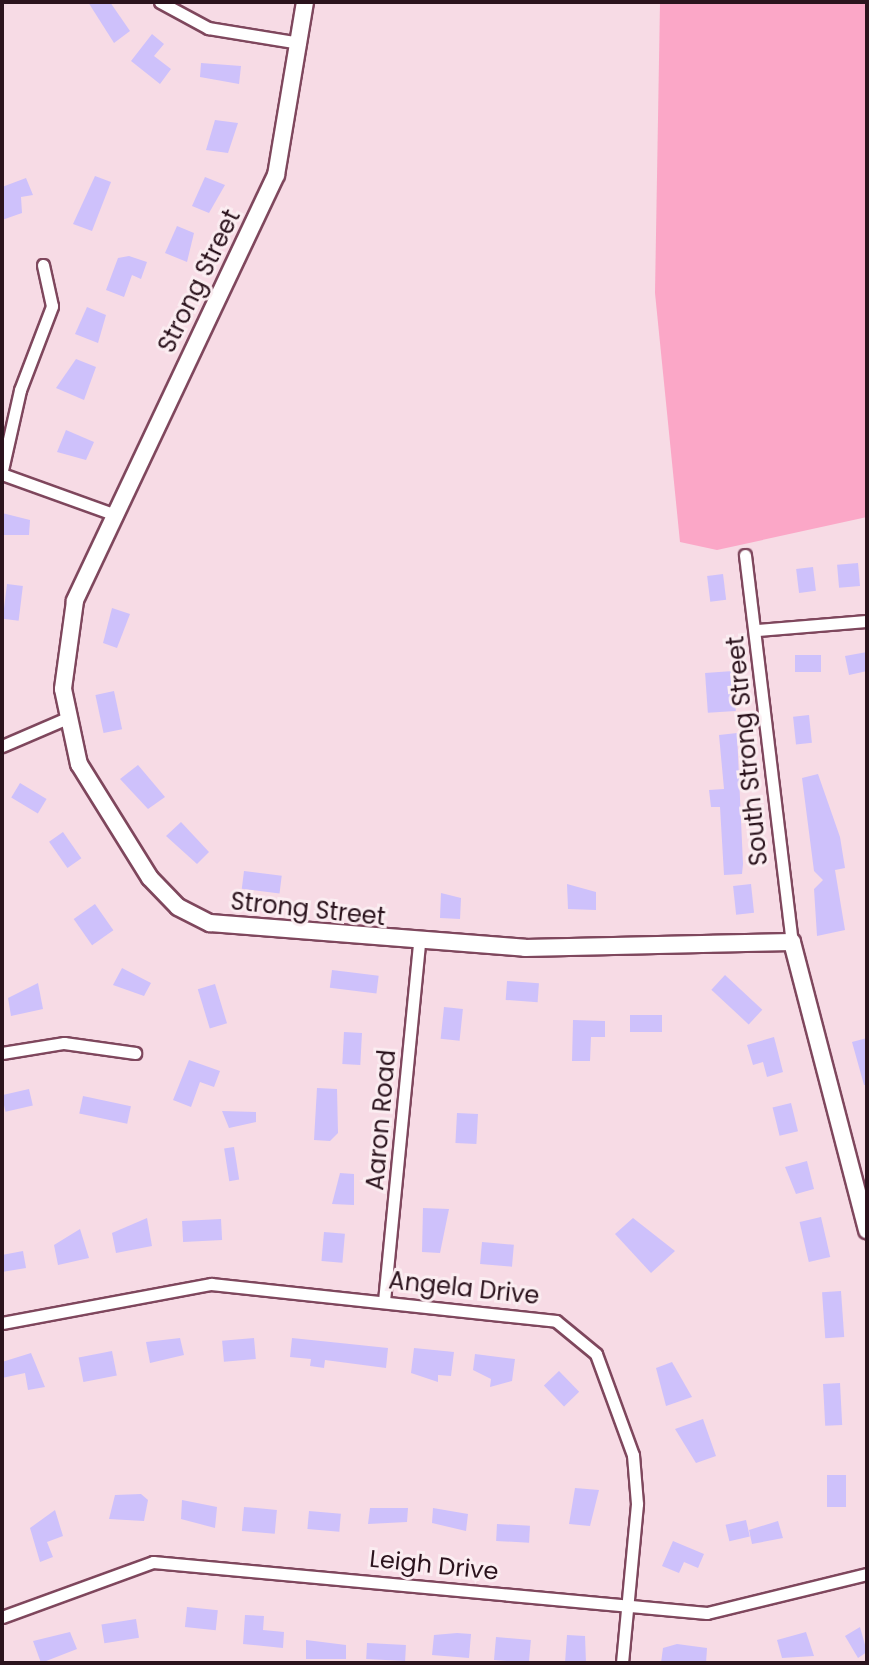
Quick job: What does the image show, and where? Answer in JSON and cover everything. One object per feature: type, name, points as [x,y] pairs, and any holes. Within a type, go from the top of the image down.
[{"type":"street","points":[[160,2],[208,28],[300,43]]},
{"type":"street","name":"Strong Street","points":[[305,2],[276,175],[113,514],[69,621],[65,719],[100,804],[178,907],[232,927],[419,943],[792,942]]},
{"type":"street","points":[[43,265],[52,306],[20,390],[2,472],[113,514]]},
{"type":"street","name":"South Strong Street","points":[[745,555],[757,630],[792,942]]},
{"type":"street","points":[[757,630],[867,621]]},
{"type":"street","points":[[2,746],[24,730],[65,719]]},
{"type":"street","points":[[792,942],[867,1230]]},
{"type":"street","name":"Aaron Road","points":[[384,1301],[419,943]]},
{"type":"street","points":[[2,1053],[64,1043],[135,1053]]},
{"type":"street","name":"Angela Drive","points":[[2,1323],[211,1284],[539,1315],[570,1329],[596,1354],[617,1398],[637,1479],[622,1663]]},
{"type":"street","name":"Leigh Drive","points":[[2,1617],[153,1562],[627,1606],[729,1612],[867,1574]]},
{"type":"shaded area","points":[[660,2],[867,2],[867,517],[717,550],[680,542],[655,293]]},
{"type":"building","points":[[88,2],[110,2],[130,31],[114,43]]},
{"type":"building","points":[[152,34],[164,44],[154,56],[171,69],[160,84],[131,61]]},
{"type":"building","points":[[201,63],[241,66],[239,84],[200,77]]},
{"type":"building","points":[[215,120],[238,123],[228,153],[206,150]]},
{"type":"building","points":[[95,176],[111,182],[92,231],[73,224]]},
{"type":"building","points":[[205,177],[225,185],[209,213],[192,206]]},
{"type":"building","points":[[26,178],[33,195],[21,197],[22,213],[2,220],[2,187]]},
{"type":"building","points":[[177,226],[194,233],[187,262],[165,253]]},
{"type":"building","points":[[129,256],[147,262],[141,279],[132,275],[124,297],[106,290],[118,258]]},
{"type":"building","points":[[87,307],[106,315],[98,343],[75,334]]},
{"type":"building","points":[[76,359],[96,367],[84,400],[56,388]]},
{"type":"building","points":[[66,430],[94,442],[86,460],[57,452]]},
{"type":"building","points":[[2,513],[30,520],[29,535],[2,535]]},
{"type":"building","points":[[858,563],[860,586],[839,588],[837,565]]},
{"type":"building","points":[[813,567],[816,591],[799,593],[796,569]]},
{"type":"building","points":[[723,574],[726,600],[710,602],[707,576]]},
{"type":"building","points":[[7,584],[23,586],[19,621],[3,619]]},
{"type":"building","points":[[112,608],[130,614],[117,648],[103,643]]},
{"type":"building","points":[[867,652],[867,671],[849,675],[845,656]]},
{"type":"building","points":[[795,655],[821,655],[821,672],[795,672]]},
{"type":"building","points":[[733,671],[736,711],[708,713],[705,673]]},
{"type":"building","points":[[114,691],[122,729],[104,733],[95,695]]},
{"type":"building","points":[[809,715],[812,743],[796,745],[793,717]]},
{"type":"building","points":[[737,733],[743,864],[742,874],[724,875],[720,807],[711,807],[709,790],[724,789],[719,735]]},
{"type":"building","points":[[138,765],[165,797],[148,809],[120,779]]},
{"type":"building","points":[[818,774],[840,837],[845,868],[835,870],[845,930],[817,936],[814,889],[823,880],[814,871],[802,778]]},
{"type":"building","points":[[20,783],[47,799],[38,814],[11,798]]},
{"type":"building","points":[[181,822],[209,852],[197,864],[166,836]]},
{"type":"building","points":[[63,832],[81,858],[67,868],[49,842]]},
{"type":"building","points":[[244,871],[282,876],[280,893],[242,889]]},
{"type":"building","points":[[567,884],[596,892],[596,910],[568,909]]},
{"type":"building","points":[[751,884],[754,913],[736,915],[733,886]]},
{"type":"building","points":[[441,893],[461,898],[460,919],[440,918]]},
{"type":"building","points":[[95,904],[113,930],[92,945],[74,919]]},
{"type":"building","points":[[122,968],[151,983],[144,996],[113,985]]},
{"type":"building","points":[[332,970],[379,976],[376,994],[330,988]]},
{"type":"building","points":[[725,975],[762,1010],[749,1024],[711,990]]},
{"type":"building","points":[[507,981],[539,983],[538,1002],[506,1000]]},
{"type":"building","points":[[38,983],[43,1009],[11,1016],[8,998]]},
{"type":"building","points":[[215,984],[227,1023],[210,1028],[198,989]]},
{"type":"building","points":[[444,1007],[463,1009],[460,1041],[441,1039]]},
{"type":"building","points":[[630,1015],[662,1015],[662,1032],[630,1032]]},
{"type":"building","points":[[573,1020],[605,1021],[605,1037],[591,1037],[590,1061],[572,1061]]},
{"type":"building","points":[[344,1032],[362,1033],[360,1065],[342,1064]]},
{"type":"building","points":[[774,1037],[783,1072],[767,1077],[763,1062],[753,1065],[747,1045]]},
{"type":"building","points":[[867,1038],[867,1085],[864,1085],[852,1042]]},
{"type":"building","points":[[189,1060],[220,1071],[214,1087],[200,1082],[191,1107],[173,1100]]},
{"type":"building","points":[[317,1088],[337,1089],[338,1133],[330,1141],[314,1140]]},
{"type":"building","points":[[29,1089],[33,1106],[6,1112],[2,1095]]},
{"type":"building","points":[[83,1096],[131,1106],[127,1124],[79,1114]]},
{"type":"building","points":[[791,1103],[798,1131],[780,1136],[773,1108]]},
{"type":"building","points":[[222,1111],[256,1112],[256,1122],[229,1128]]},
{"type":"building","points":[[457,1113],[478,1114],[476,1144],[455,1143]]},
{"type":"building","points":[[234,1147],[239,1180],[229,1181],[224,1149]]},
{"type":"building","points":[[807,1161],[814,1189],[796,1194],[785,1167]]},
{"type":"building","points":[[340,1173],[354,1174],[354,1205],[332,1204]]},
{"type":"building","points":[[423,1208],[449,1209],[440,1253],[422,1252]]},
{"type":"building","points":[[821,1217],[830,1257],[809,1262],[800,1222]]},
{"type":"building","points":[[147,1218],[152,1246],[116,1253],[112,1233]]},
{"type":"building","points":[[633,1218],[675,1251],[651,1273],[615,1234]]},
{"type":"building","points":[[221,1219],[222,1240],[183,1242],[182,1221]]},
{"type":"building","points":[[80,1229],[89,1258],[58,1265],[54,1245]]},
{"type":"building","points":[[324,1232],[345,1234],[342,1263],[321,1261]]},
{"type":"building","points":[[482,1242],[514,1245],[512,1267],[480,1264]]},
{"type":"building","points":[[23,1251],[26,1268],[2,1272],[2,1255]]},
{"type":"building","points":[[841,1291],[844,1337],[825,1338],[822,1292]]},
{"type":"building","points":[[180,1338],[184,1355],[150,1363],[146,1342]]},
{"type":"building","points":[[254,1338],[256,1359],[224,1362],[222,1341]]},
{"type":"building","points":[[292,1338],[388,1348],[386,1368],[325,1360],[324,1368],[310,1366],[311,1359],[290,1357]]},
{"type":"building","points":[[414,1348],[454,1352],[451,1376],[438,1375],[438,1382],[411,1373]]},
{"type":"building","points":[[112,1351],[117,1376],[83,1382],[79,1357]]},
{"type":"building","points":[[31,1353],[45,1387],[28,1390],[25,1373],[2,1378],[2,1362]]},
{"type":"building","points":[[475,1354],[515,1359],[512,1381],[490,1387],[491,1379],[473,1370]]},
{"type":"building","points":[[672,1362],[692,1397],[666,1406],[656,1368]]},
{"type":"building","points":[[559,1371],[579,1392],[564,1406],[544,1386]]},
{"type":"building","points":[[840,1383],[842,1425],[825,1426],[823,1384]]},
{"type":"building","points":[[703,1419],[716,1456],[696,1463],[675,1429]]},
{"type":"building","points":[[827,1475],[846,1475],[846,1507],[827,1507]]},
{"type":"building","points":[[575,1488],[599,1490],[590,1526],[569,1524]]},
{"type":"building","points":[[141,1494],[148,1500],[144,1521],[109,1519],[115,1495]]},
{"type":"building","points":[[182,1500],[217,1507],[215,1528],[181,1519]]},
{"type":"building","points":[[244,1507],[277,1510],[275,1534],[242,1531]]},
{"type":"building","points":[[370,1508],[408,1508],[407,1522],[368,1524]]},
{"type":"building","points":[[433,1508],[468,1514],[466,1531],[432,1523]]},
{"type":"building","points":[[55,1510],[63,1536],[47,1542],[53,1557],[40,1562],[30,1528]]},
{"type":"building","points":[[309,1511],[341,1514],[339,1532],[307,1529]]},
{"type":"building","points":[[746,1520],[750,1537],[729,1541],[726,1525]]},
{"type":"building","points":[[778,1521],[783,1538],[752,1544],[749,1530]]},
{"type":"building","points":[[497,1524],[530,1526],[529,1543],[496,1541]]},
{"type":"building","points":[[673,1541],[704,1554],[698,1568],[684,1562],[679,1573],[662,1566]]},
{"type":"building","points":[[187,1607],[218,1610],[216,1630],[185,1627]]},
{"type":"building","points":[[245,1615],[264,1616],[263,1630],[284,1632],[283,1648],[243,1644]]},
{"type":"building","points":[[136,1619],[139,1638],[104,1643],[101,1624]]},
{"type":"building","points":[[860,1627],[867,1652],[858,1658],[845,1636]]},
{"type":"building","points":[[70,1632],[77,1649],[41,1663],[33,1641]]},
{"type":"building","points":[[806,1632],[814,1656],[782,1658],[777,1640]]},
{"type":"building","points":[[471,1634],[469,1658],[432,1655],[434,1635]]},
{"type":"building","points":[[567,1635],[585,1636],[586,1663],[565,1663]]},
{"type":"building","points":[[496,1637],[531,1640],[529,1663],[494,1660]]},
{"type":"building","points":[[306,1640],[346,1645],[346,1659],[306,1659]]},
{"type":"building","points":[[367,1643],[406,1645],[405,1661],[366,1659]]},
{"type":"building","points":[[677,1644],[707,1648],[706,1663],[661,1663],[663,1648]]}]
